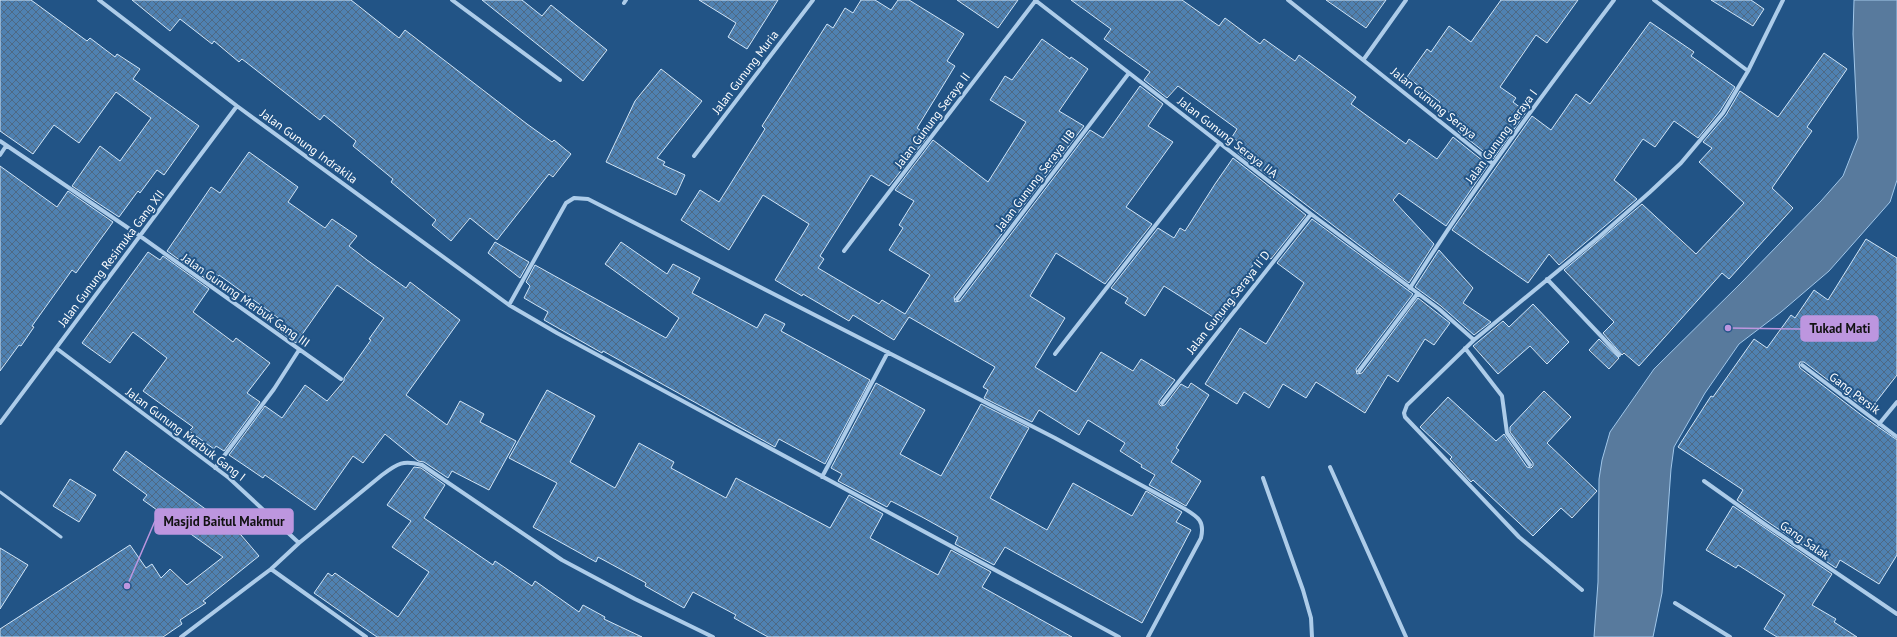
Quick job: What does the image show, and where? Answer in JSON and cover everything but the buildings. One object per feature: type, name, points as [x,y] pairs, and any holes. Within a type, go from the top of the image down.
[{"type":"street","name":"Jalan Gunung Indrakila","points":[[99,0],[237,106],[509,305],[557,333],[1119,637]]},
{"type":"street","points":[[452,0],[560,80]]},
{"type":"street","name":"Jalan Gunung Muria","points":[[694,156],[813,0]]},
{"type":"street","name":"Jalan Gunung Seraya IIA","points":[[1036,0],[1219,144],[1439,309],[1474,340]]},
{"type":"street","name":"Jalan Gunung Seraya II","points":[[844,251],[1036,0]]},
{"type":"street","name":"Jalan Gunung Seraya","points":[[1288,0],[1364,59],[1492,163]]},
{"type":"street","points":[[1364,59],[1406,0]]},
{"type":"street","name":"Jalan Gunung Seraya I","points":[[1410,288],[1441,238],[1492,163],[1614,0]]},
{"type":"street","points":[[1654,0],[1748,71]]},
{"type":"street","points":[[1582,590],[1519,537],[1406,417],[1404,413],[1407,404],[1474,340],[1650,192],[1681,163],[1723,113],[1748,71],[1783,0]]},
{"type":"street","name":"Jalan Gunung Seraya IIB","points":[[958,299],[1128,73]]},
{"type":"street","name":"Jalan Gunung Resimuka Gang XII","points":[[0,423],[237,106]]},
{"type":"street","name":"Jalan Gunung Merbuk Gang III","points":[[0,141],[140,236],[341,379]]},
{"type":"street","points":[[1055,354],[1219,144]]},
{"type":"street","points":[[0,155],[6,146]]},
{"type":"street","points":[[509,305],[566,203],[574,198],[588,200],[1056,438],[1198,517],[1203,528],[1201,538],[1148,637]]},
{"type":"street","name":"Jalan Gunung Seraya II D","points":[[1162,403],[1311,214]]},
{"type":"street","points":[[1547,279],[1619,355]]},
{"type":"street","points":[[1359,371],[1418,293]]},
{"type":"street","name":"Jalan Gunung Merbuk Gang I","points":[[56,348],[215,468],[251,497],[299,543]]},
{"type":"street","points":[[1465,348],[1502,396],[1507,433],[1530,465]]},
{"type":"street","points":[[215,468],[274,390],[299,350]]},
{"type":"street","points":[[822,477],[888,352]]},
{"type":"street","name":"Gang Persik","points":[[1802,365],[1897,437]]},
{"type":"street","points":[[1879,424],[1897,402]]},
{"type":"street","points":[[181,637],[271,569],[299,543],[382,475],[394,466],[408,461],[422,465],[562,560],[635,599],[713,637]]},
{"type":"street","points":[[1330,467],[1406,637]]},
{"type":"street","points":[[1263,478],[1303,590],[1311,618],[1312,637]]},
{"type":"street","name":"Gang Salak","points":[[1704,480],[1763,523],[1897,614]]},
{"type":"street","points":[[271,569],[366,637]]},
{"type":"street","points":[[1675,603],[1730,637]]},
{"type":"lane","points":[[0,492],[61,536]]},
{"type":"water","points":[[1854,0],[1897,0],[1897,180],[1890,202],[1829,271],[1781,312],[1739,344],[1705,393],[1674,447],[1662,593],[1653,637],[1594,637],[1598,582],[1599,479],[1602,460],[1610,432],[1654,369],[1741,283],[1821,201],[1843,176],[1858,138],[1853,34]]},
{"type":"place","name":"Tukad Mati","points":[[1728,328]]},
{"type":"place","name":"Masjid Baitul Makmur","points":[[127,586]]}]
